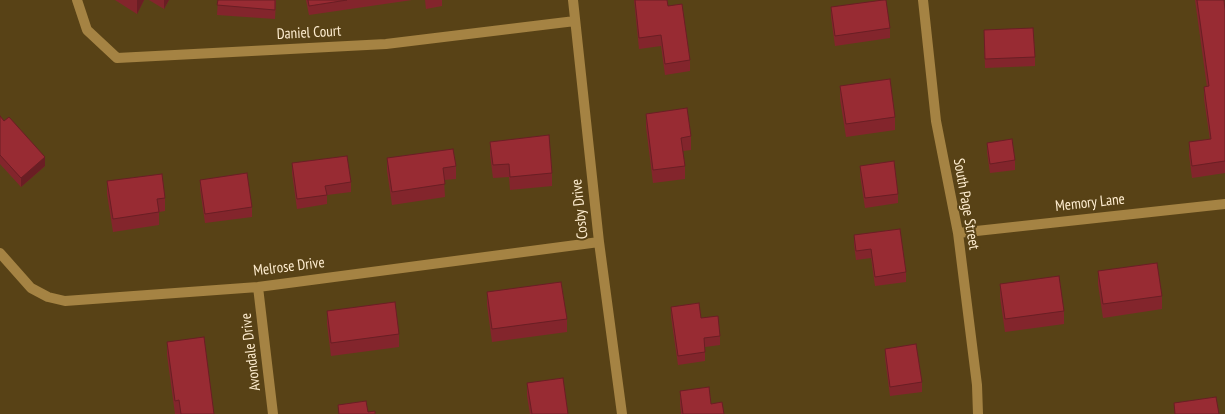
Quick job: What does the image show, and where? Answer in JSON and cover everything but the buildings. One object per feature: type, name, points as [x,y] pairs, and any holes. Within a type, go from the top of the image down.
[{"type":"street","name":"Daniel Court","points":[[77,0],[86,30],[117,58],[386,44],[575,21]]},
{"type":"street","name":"Cosby Drive","points":[[573,0],[599,242],[622,414]]},
{"type":"street","name":"South Page Street","points":[[923,0],[936,121],[958,233],[978,384],[978,414]]},
{"type":"street","name":"Memory Lane","points":[[958,233],[1225,204]]},
{"type":"street","name":"Melrose Drive","points":[[0,253],[31,288],[48,297],[65,301],[258,287],[599,242]]},
{"type":"street","name":"Avondale Drive","points":[[258,287],[273,414]]}]
